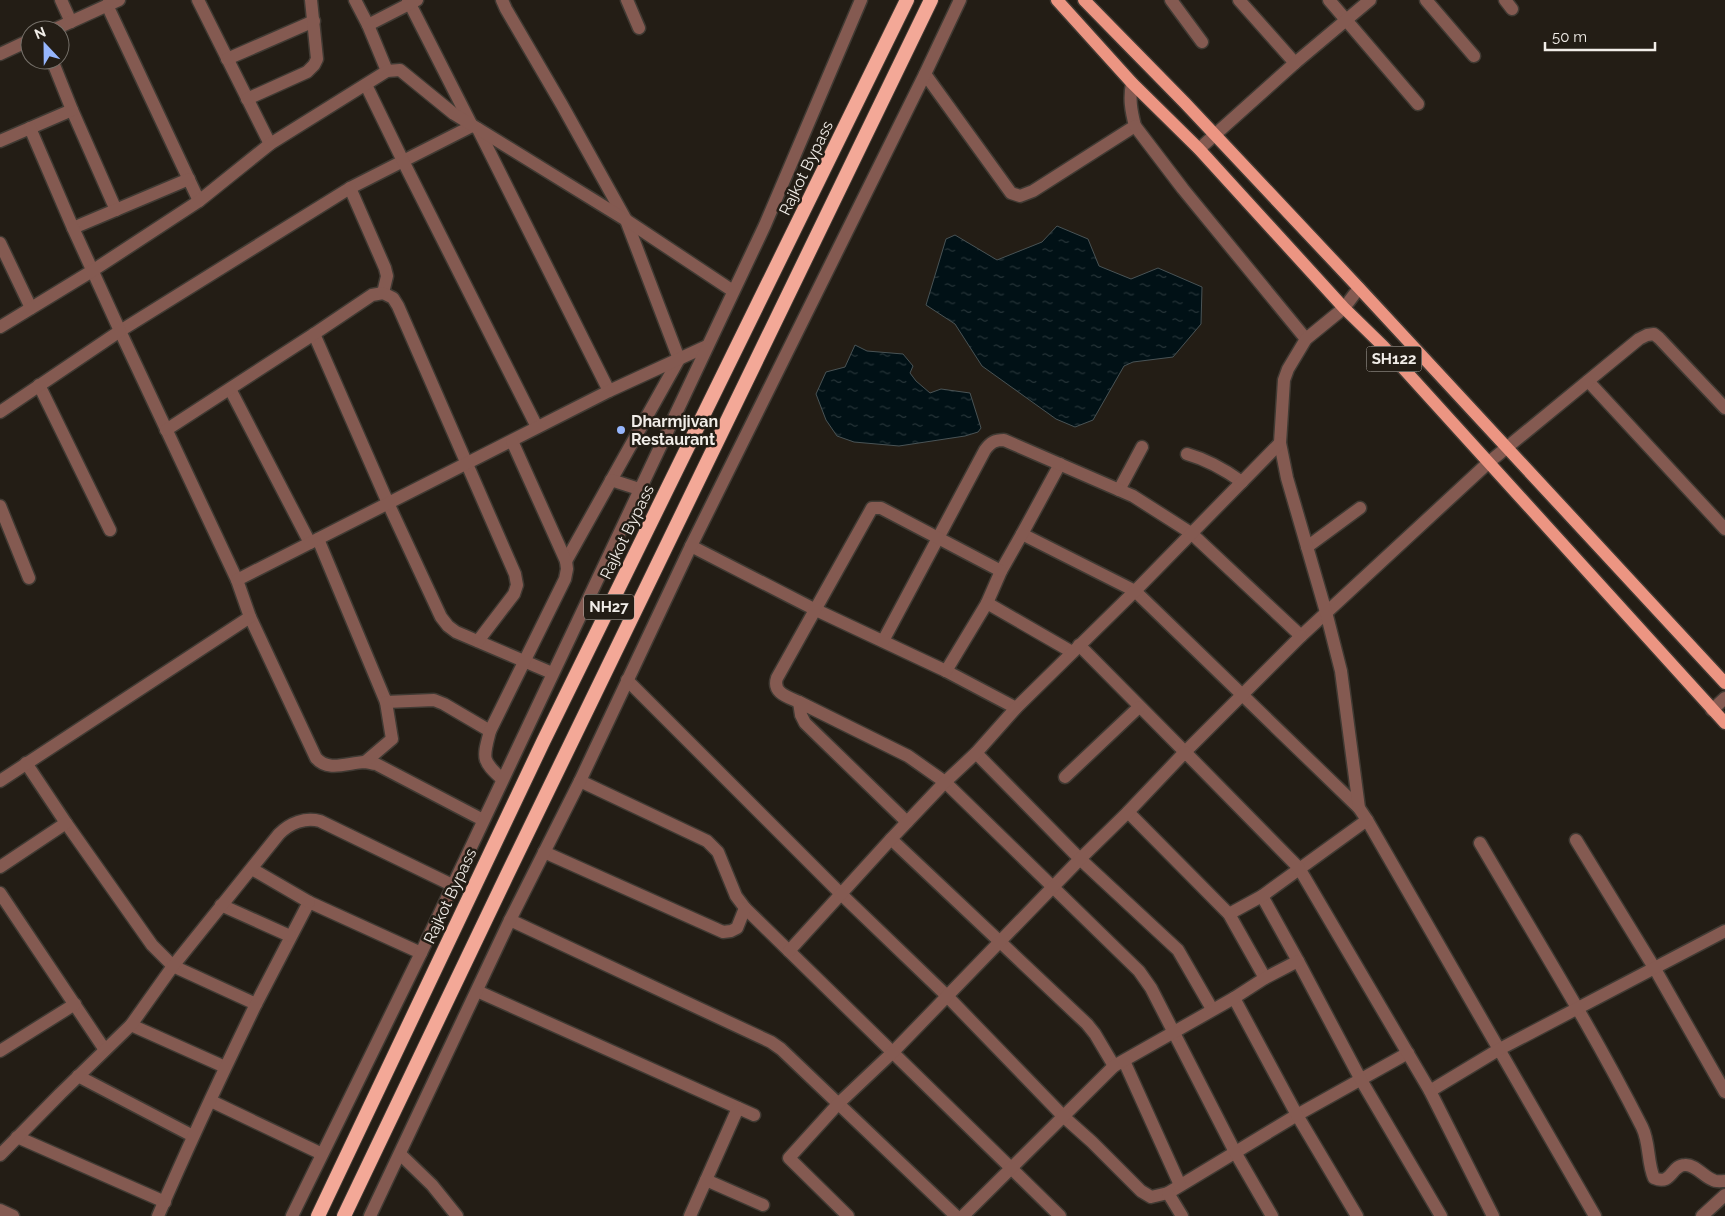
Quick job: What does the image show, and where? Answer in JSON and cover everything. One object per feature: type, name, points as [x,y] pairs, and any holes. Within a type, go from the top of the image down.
[{"type":"highway","name":"Rajkot Bypass","points":[[318,1216],[543,742],[907,0]]},
{"type":"highway","name":"NH27","points":[[344,1216],[931,0]]},
{"type":"main road","name":"SH122","points":[[1057,0],[1132,83],[1199,149],[1344,308],[1383,346],[1725,723]]},
{"type":"main road","name":"SH122","points":[[1084,0],[1300,225],[1725,683]]},
{"type":"main road","points":[[1283,241],[1300,225]]},
{"type":"street","points":[[61,0],[69,20]]},
{"type":"street","points":[[70,22],[119,0]]},
{"type":"street","points":[[198,0],[270,144]]},
{"type":"street","points":[[247,99],[307,72],[314,65],[317,59],[311,0]]},
{"type":"street","points":[[355,0],[368,25],[387,71]]},
{"type":"street","points":[[502,0],[626,220],[678,359],[566,561]]},
{"type":"street","points":[[627,0],[639,28]]},
{"type":"street","points":[[292,1216],[420,953],[765,225],[861,0]]},
{"type":"street","points":[[370,1216],[510,920],[580,781],[691,546],[960,0]]},
{"type":"street","points":[[1170,0],[1202,42]]},
{"type":"street","points":[[1238,0],[1295,63]]},
{"type":"street","points":[[1329,0],[1418,104]]},
{"type":"street","points":[[1199,149],[1295,63],[1370,0]]},
{"type":"street","points":[[1426,0],[1474,56]]},
{"type":"street","points":[[368,25],[412,1],[609,391]]},
{"type":"street","points":[[107,5],[199,201]]},
{"type":"street","points":[[227,59],[314,20]]},
{"type":"street","points":[[0,54],[20,45]]},
{"type":"street","points":[[56,70],[116,210]]},
{"type":"street","points":[[0,327],[92,271],[199,201],[270,144],[387,71],[400,70],[454,114],[626,220],[734,291]]},
{"type":"street","points":[[925,74],[1011,193],[1020,196],[1033,190],[1135,126]]},
{"type":"street","points":[[1132,83],[1129,106],[1135,126],[1183,190],[1306,339]]},
{"type":"street","points":[[366,84],[402,161],[538,428]]},
{"type":"street","points":[[0,141],[72,110]]},
{"type":"street","points":[[0,412],[120,331],[350,188],[475,127]]},
{"type":"street","points":[[30,128],[92,271],[237,580],[250,616],[316,758],[320,764],[329,766],[365,762],[376,764],[483,820]]},
{"type":"street","points":[[73,228],[189,178]]},
{"type":"street","points":[[350,188],[385,268],[387,276],[383,293]]},
{"type":"street","points":[[0,243],[31,308]]},
{"type":"street","points":[[1359,288],[1344,308],[1306,339],[1288,369],[1284,380],[1280,443],[1287,478],[1326,612],[1343,684],[1359,808]]},
{"type":"street","points":[[166,430],[372,295],[383,293],[392,298],[398,306],[468,463],[515,574],[517,585],[514,594],[478,642]]},
{"type":"street","points":[[314,334],[388,503],[441,617],[456,632],[552,673]]},
{"type":"street","points":[[840,1213],[789,1158],[838,1104],[893,1052],[1080,859],[1301,636],[1488,463],[1639,339],[1654,334],[1665,343],[1725,408]]},
{"type":"street","points":[[237,580],[609,391],[707,346]]},
{"type":"street","points":[[1588,381],[1725,529]]},
{"type":"street","points":[[39,385],[110,530]]},
{"type":"street","points":[[230,389],[314,541],[386,702],[392,739],[365,762]]},
{"type":"street","points":[[502,779],[488,766],[485,760],[485,750],[490,731],[565,579],[567,569],[566,561],[512,440]]},
{"type":"street","points":[[883,641],[985,450],[996,440],[1004,440],[1145,503],[1191,533],[1301,636]]},
{"type":"street","points":[[789,951],[891,839],[945,782],[976,753],[1016,708],[1280,443]]},
{"type":"street","points":[[1119,490],[1142,447]]},
{"type":"street","points":[[1187,454],[1222,468],[1242,482]]},
{"type":"street","points":[[946,671],[987,603],[1000,571],[1060,464]]},
{"type":"street","points":[[611,480],[639,489]]},
{"type":"street","points":[[0,506],[29,578]]},
{"type":"street","points":[[1000,571],[881,508],[872,508],[814,609],[775,684],[776,689],[782,694],[908,756],[945,782],[1139,972],[1151,988],[1234,1152],[1272,1216]]},
{"type":"street","points":[[1307,547],[1360,508]]},
{"type":"street","points":[[1022,534],[1135,590],[1359,808],[1402,878],[1498,1050],[1595,1216]]},
{"type":"street","points":[[691,546],[814,609],[946,671],[1016,708]]},
{"type":"street","points":[[987,603],[1075,649],[1139,707],[1299,868],[1430,1091],[1493,1216]]},
{"type":"street","points":[[0,781],[250,616]]},
{"type":"street","points":[[627,680],[946,996],[1064,1117],[1141,1191],[1151,1197],[1168,1193],[1297,1115],[1408,1053]]},
{"type":"street","points":[[1712,710],[1725,698]]},
{"type":"street","points":[[386,702],[434,700],[490,731]]},
{"type":"street","points":[[799,702],[805,724],[907,822]]},
{"type":"street","points":[[1065,777],[1139,707]]},
{"type":"street","points":[[976,753],[1080,859],[1178,950],[1212,1009]]},
{"type":"street","points":[[26,764],[143,934],[173,966],[256,1004]]},
{"type":"street","points":[[580,781],[707,841],[718,852],[736,896],[745,908],[1060,1216]]},
{"type":"street","points":[[1128,812],[1229,914],[1265,978]]},
{"type":"street","points":[[0,1155],[131,1025],[173,966],[284,829],[304,820],[313,819],[320,821],[452,885]]},
{"type":"street","points":[[1229,914],[1262,896],[1367,820]]},
{"type":"street","points":[[0,867],[66,823]]},
{"type":"street","points":[[891,839],[1087,1024],[1119,1063],[1180,1186]]},
{"type":"street","points":[[1576,840],[1655,969],[1725,1092]]},
{"type":"street","points":[[1480,843],[1577,1009],[1643,1130],[1651,1172],[1654,1178],[1660,1181],[1666,1179],[1678,1167],[1684,1164],[1691,1166],[1713,1181],[1725,1181]]},
{"type":"street","points":[[544,852],[723,932],[737,928],[745,908]]},
{"type":"street","points":[[252,870],[308,902],[420,953]]},
{"type":"street","points":[[0,893],[105,1050]]},
{"type":"street","points":[[1262,896],[1361,1080],[1441,1216]]},
{"type":"street","points":[[158,1216],[225,1067],[308,902]]},
{"type":"street","points":[[221,906],[290,936]]},
{"type":"street","points":[[510,920],[771,1042],[781,1049],[956,1216]]},
{"type":"street","points":[[1430,1091],[1498,1050],[1725,931]]},
{"type":"street","points":[[963,1216],[1119,1063],[1234,998],[1265,978],[1298,961]]},
{"type":"street","points":[[477,990],[754,1115]]},
{"type":"street","points":[[1234,998],[1297,1115],[1357,1216]]},
{"type":"street","points":[[0,1051],[75,1004]]},
{"type":"street","points":[[131,1025],[225,1067]]},
{"type":"street","points":[[78,1076],[193,1136]]},
{"type":"street","points":[[211,1101],[322,1154]]},
{"type":"street","points":[[690,1216],[738,1108]]},
{"type":"street","points":[[17,1137],[164,1202]]},
{"type":"street","points":[[400,1154],[432,1184],[457,1216]]},
{"type":"street","points":[[706,1180],[763,1205]]},
{"type":"street","points":[[1168,1193],[1182,1216]]},
{"type":"street","points":[[1702,1216],[1722,1202]]},
{"type":"street","points":[[0,1210],[13,1216]]},
{"type":"water","points":[[1057,226],[1088,239],[1099,266],[1131,279],[1158,268],[1202,287],[1201,324],[1173,357],[1133,362],[1124,366],[1093,420],[1075,427],[1056,419],[982,366],[955,324],[926,305],[946,239],[955,235],[997,260],[1042,242]]},
{"type":"water","points":[[855,345],[867,351],[903,354],[913,366],[910,373],[930,393],[941,389],[970,393],[981,428],[978,432],[965,436],[899,446],[854,442],[837,436],[826,420],[816,394],[826,372],[845,367]]},
{"type":"place","name":"Dharmjivan Restaurant","points":[[621,430]]}]
